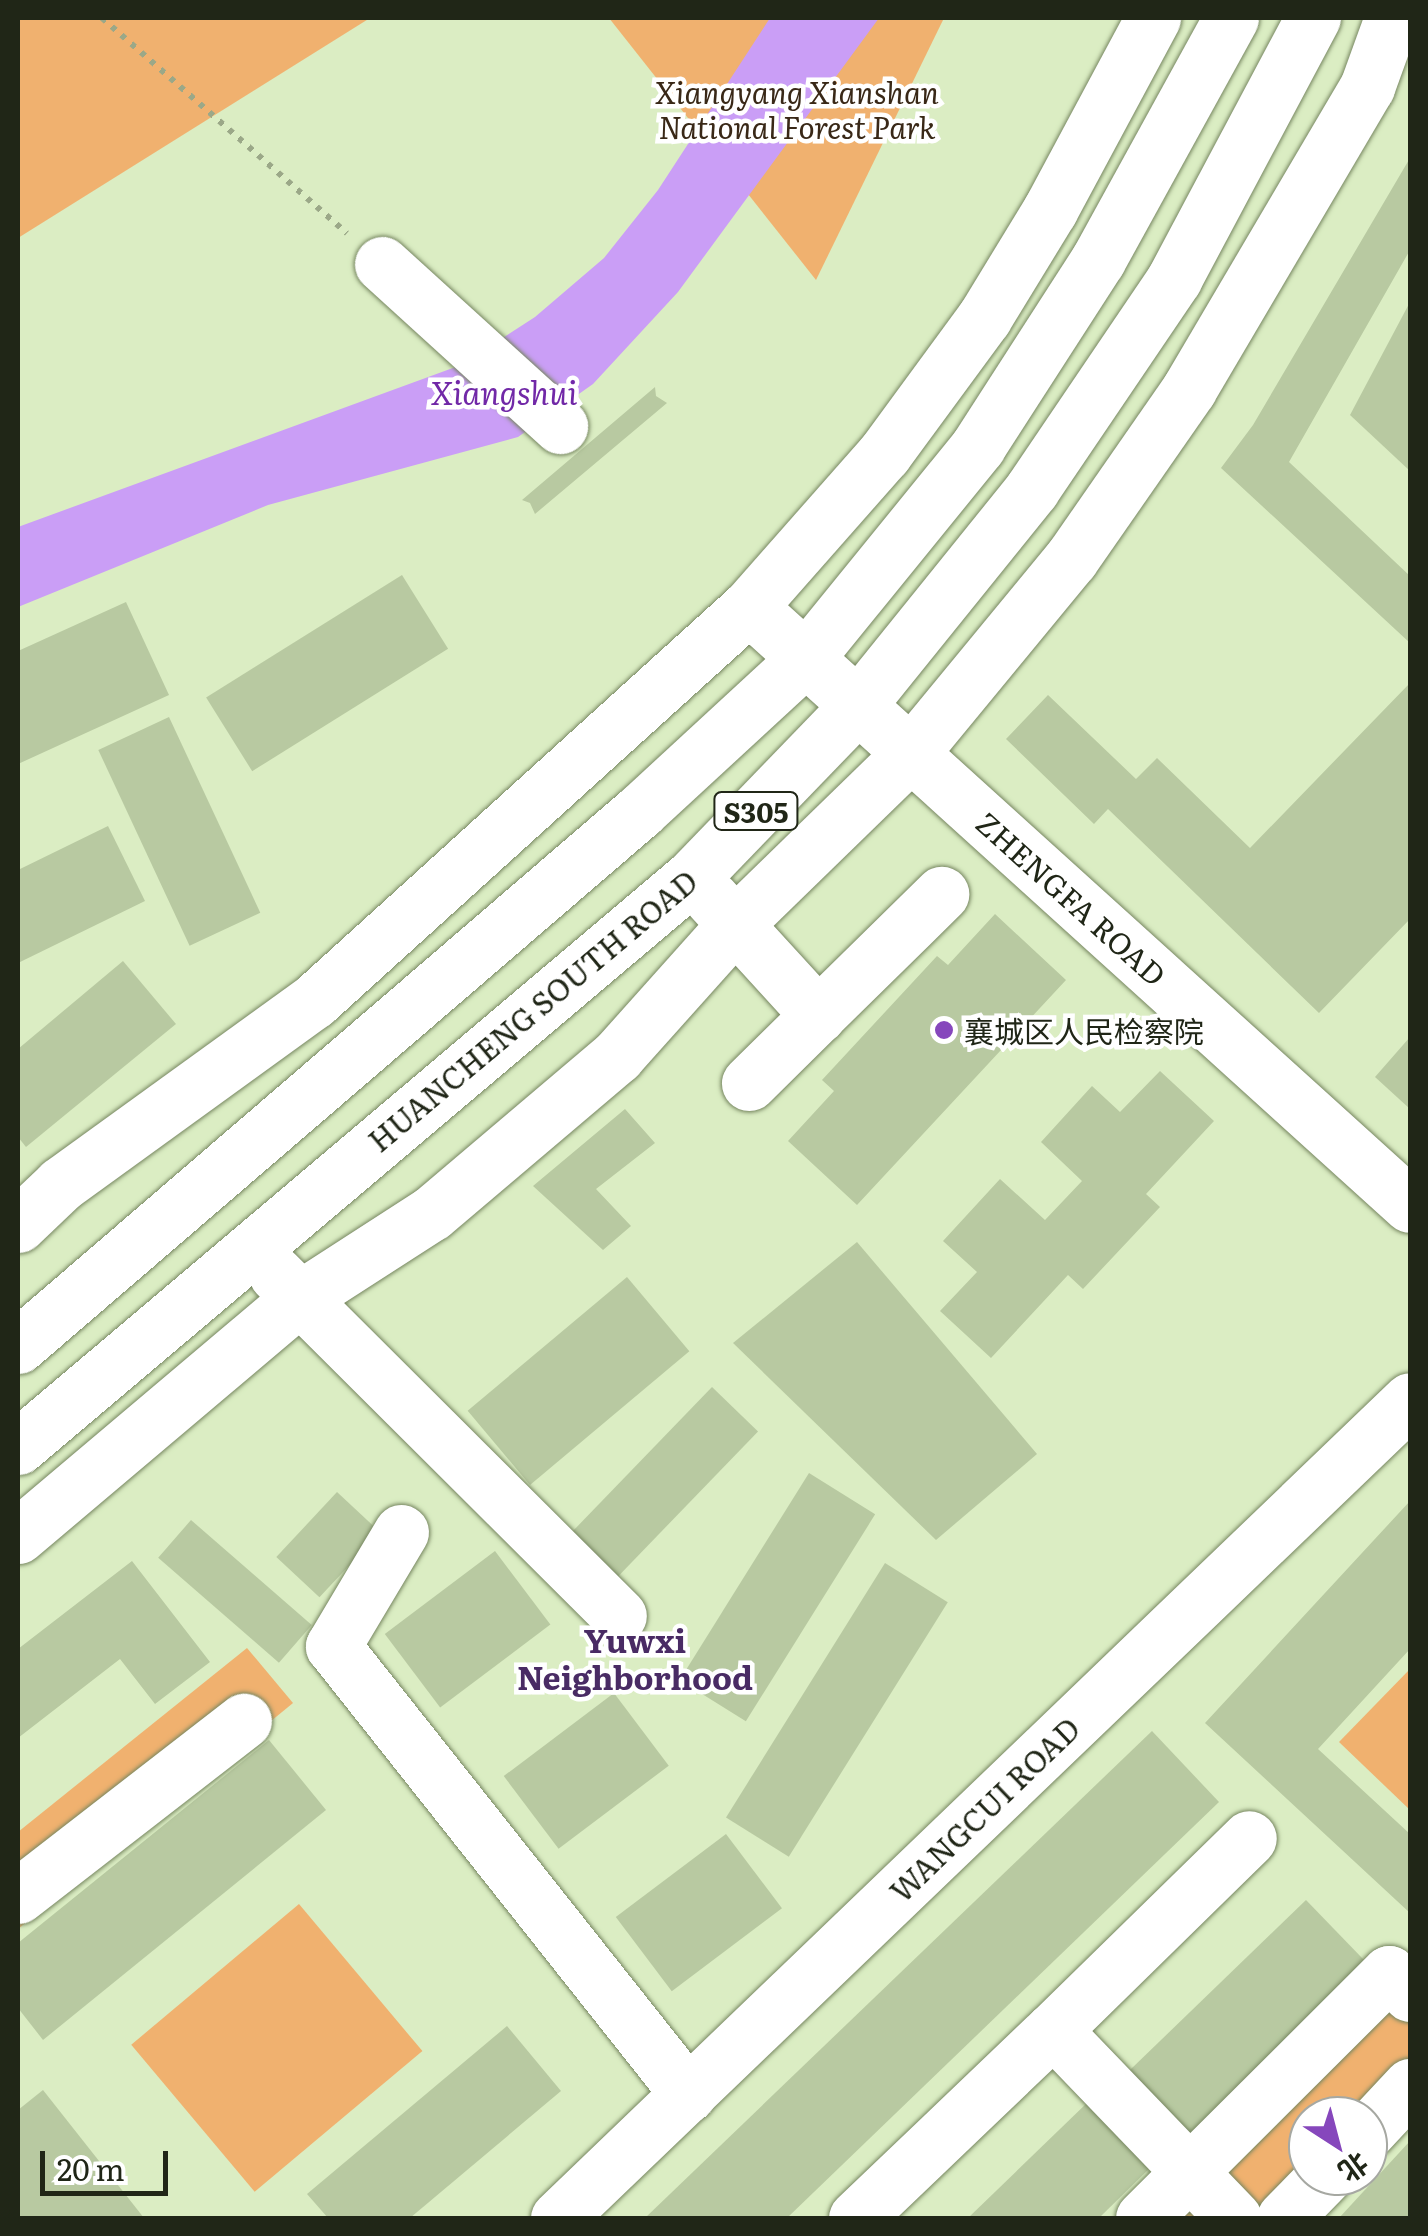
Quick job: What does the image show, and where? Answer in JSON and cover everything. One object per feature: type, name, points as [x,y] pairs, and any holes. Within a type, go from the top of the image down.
[{"type":"main road","points":[[18,1224],[62,1184],[314,1001],[749,607],[884,454],[984,318],[1050,210],[1153,18]]},
{"type":"main road","name":"S305","points":[[18,1346],[640,811],[806,658],[978,446],[1098,260],[1231,18]]},
{"type":"main road","name":"HUANCHENG SOUTH ROAD","points":[[18,1447],[249,1247],[692,878],[858,705],[1032,488],[1174,279],[1313,18]]},
{"type":"main road","points":[[18,1536],[300,1298],[432,1212],[617,1056],[735,924],[910,752],[1071,559],[1189,388],[1366,87],[1392,18]]},
{"type":"main road","points":[[382,264],[560,426]]},
{"type":"main road","name":"ZHENGFA ROAD","points":[[749,607],[1410,1205]]},
{"type":"main road","points":[[692,878],[818,1015]]},
{"type":"main road","points":[[749,1083],[942,894]]},
{"type":"main road","points":[[249,1247],[620,1616]]},
{"type":"main road","name":"WANGCUI ROAD","points":[[558,2218],[1410,1400]]},
{"type":"main road","points":[[400,1532],[333,1646],[688,2094]]},
{"type":"main road","points":[[18,1896],[244,1721]]},
{"type":"main road","points":[[856,2218],[1250,1838]]},
{"type":"main road","points":[[1143,2218],[1389,1973],[1410,1994]]},
{"type":"main road","points":[[1053,2030],[1234,2218]]},
{"type":"main road","points":[[1388,2110],[1410,2086]]},
{"type":"main road","points":[[1284,2218],[1305,2196]]},
{"type":"path","points":[[102,18],[382,264]]},
{"type":"green space","points":[[18,18],[370,18],[18,238]]},
{"type":"green space","name":"Xiangyang Xianshan National Forest Park","points":[[609,18],[944,18],[816,280]]},
{"type":"green space","points":[[247,1648],[293,1703],[18,1929],[18,1832]]},
{"type":"green space","points":[[1410,1669],[1410,1810],[1339,1742]]},
{"type":"green space","points":[[299,1904],[422,2051],[255,2192],[131,2045]]},
{"type":"green space","points":[[1389,1973],[1410,1994],[1410,2086],[1388,2102],[1388,2096],[1288,2096],[1288,2196],[1297,2196],[1285,2218],[1143,2218]]},
{"type":"water","name":"Xiangshui","points":[[770,18],[879,18],[678,292],[593,384],[518,437],[268,505],[18,607],[18,527],[461,365],[535,317],[604,258],[658,190]]},
{"type":"building","points":[[1410,158],[1410,250],[1289,462],[1410,576],[1410,643],[1221,468],[1253,425]]},
{"type":"building","points":[[1410,302],[1410,471],[1350,415]]},
{"type":"building","points":[[655,387],[656,396],[667,403],[535,514],[530,503],[522,500]]},
{"type":"building","points":[[402,575],[448,649],[252,771],[206,697]]},
{"type":"building","points":[[126,602],[169,695],[18,764],[18,651]]},
{"type":"building","points":[[1410,683],[1410,919],[1319,1013],[1108,809],[1094,824],[1006,739],[1048,695],[1136,779],[1157,758],[1250,848]]},
{"type":"building","points":[[169,717],[260,913],[190,946],[98,750]]},
{"type":"building","points":[[108,826],[145,901],[18,963],[18,870]]},
{"type":"building","name":"襄城区人民检察院","points":[[995,914],[1066,980],[857,1205],[788,1141],[834,1091],[822,1080],[937,956],[948,965]]},
{"type":"building","points":[[123,961],[176,1024],[26,1147],[18,1137],[18,1049]]},
{"type":"building","points":[[1410,1037],[1410,1109],[1375,1077]]},
{"type":"building","points":[[1160,1071],[1214,1121],[1146,1194],[1160,1207],[1083,1289],[1068,1275],[991,1358],[940,1311],[977,1272],[943,1241],[1000,1179],[1045,1220],[1082,1181],[1041,1142],[1092,1086],[1120,1112]]},
{"type":"building","points":[[625,1109],[655,1143],[596,1189],[631,1226],[603,1250],[533,1186]]},
{"type":"building","points":[[857,1242],[1037,1454],[936,1540],[733,1343]]},
{"type":"building","points":[[627,1277],[689,1351],[530,1485],[468,1411]]},
{"type":"building","points":[[712,1387],[758,1431],[616,1578],[570,1534]]},
{"type":"building","points":[[809,1473],[875,1514],[746,1721],[680,1680]]},
{"type":"building","points":[[337,1492],[380,1532],[319,1597],[276,1557]]},
{"type":"building","points":[[1410,1501],[1410,1649],[1318,1749],[1410,1834],[1410,1913],[1205,1723]]},
{"type":"building","points":[[191,1520],[312,1625],[279,1663],[158,1558]]},
{"type":"building","points":[[495,1551],[550,1624],[440,1708],[385,1634]]},
{"type":"building","points":[[132,1561],[210,1662],[155,1704],[120,1659],[18,1738],[18,1649]]},
{"type":"building","points":[[885,1563],[948,1602],[789,1857],[726,1817]]},
{"type":"building","points":[[614,1693],[669,1766],[559,1849],[504,1776]]},
{"type":"building","points":[[1152,1731],[1219,1802],[787,2218],[645,2218]]},
{"type":"building","points":[[269,1740],[326,1810],[43,2040],[18,2008],[18,1943]]},
{"type":"building","points":[[726,1834],[782,1908],[672,1991],[616,1917]]},
{"type":"building","points":[[1306,1900],[1367,1963],[1179,2145],[1118,2082]]},
{"type":"building","points":[[507,2026],[561,2091],[410,2218],[328,2218],[307,2194]]},
{"type":"building","points":[[43,2090],[144,2218],[18,2218],[18,2110]]},
{"type":"building","points":[[1089,2101],[1152,2166],[1099,2218],[968,2218]]},
{"type":"building","points":[[1410,2141],[1410,2218],[1339,2218],[1359,2196],[1388,2196],[1388,2165]]},
{"type":"place","name":"襄城区人民检察院","points":[[944,1030]]},
{"type":"district","name":"Yuwxi Neighborhood","points":[[635,1658]]}]
